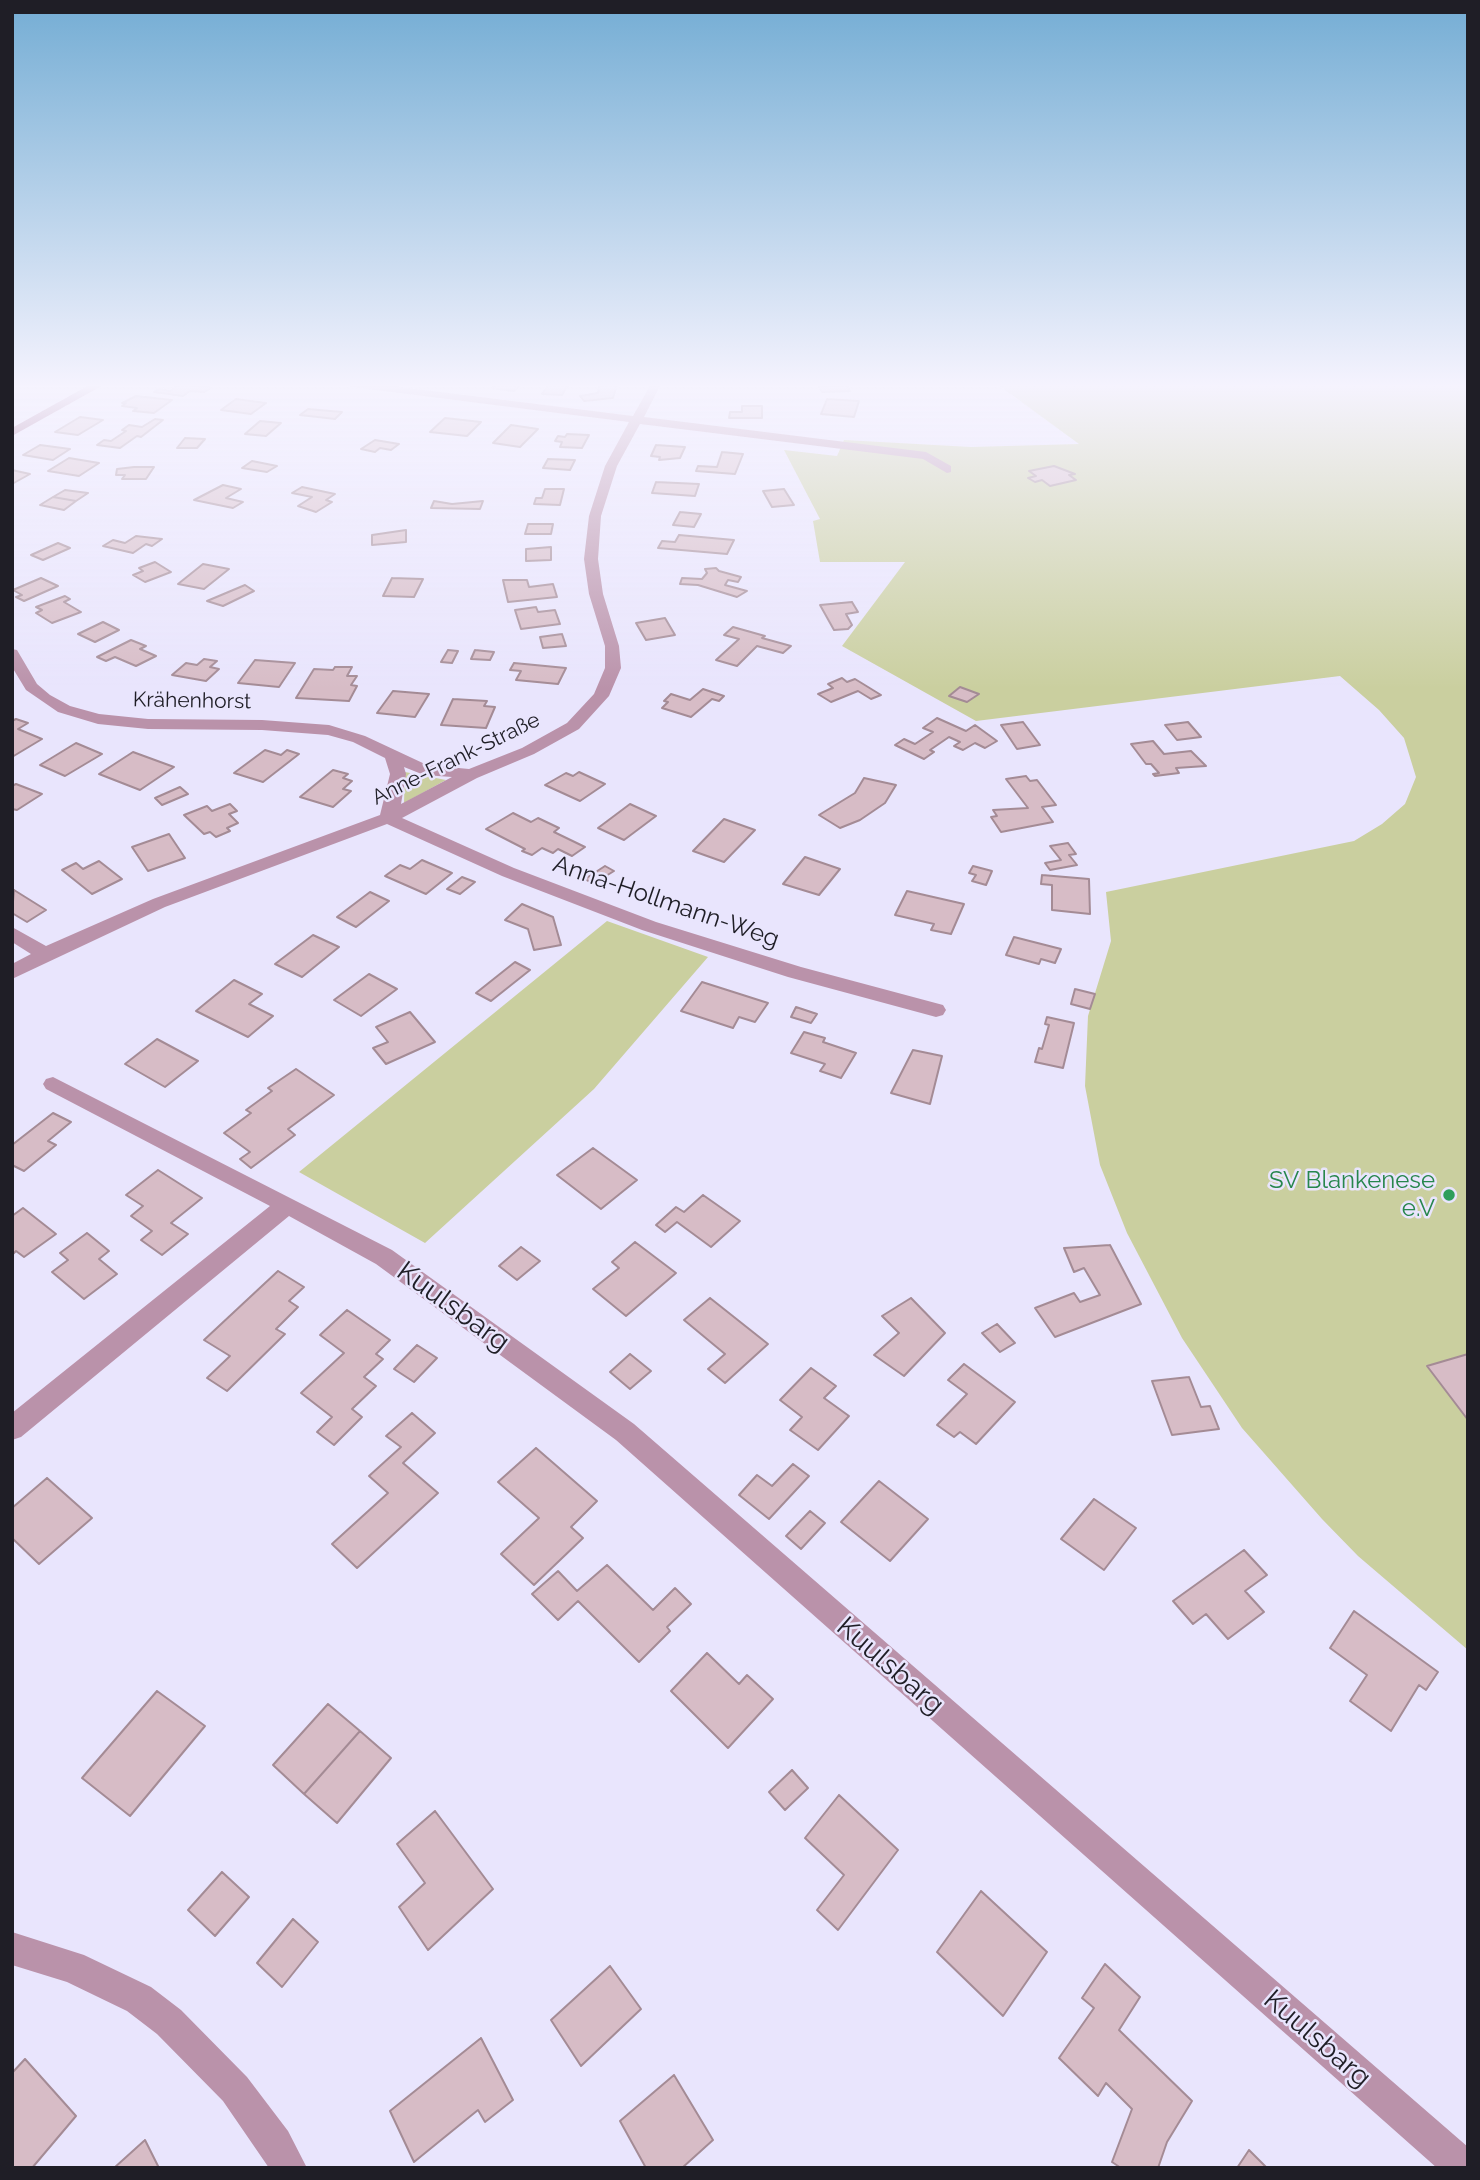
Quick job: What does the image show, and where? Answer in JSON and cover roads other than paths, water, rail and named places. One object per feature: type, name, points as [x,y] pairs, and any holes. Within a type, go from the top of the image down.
[{"type":"street","name":"Anne-Frank-Straße","points":[[12,973],[45,954],[159,903],[388,818],[471,774],[528,751],[563,732],[587,712],[610,681],[613,668],[612,646],[594,582],[591,543],[603,486]]},
{"type":"street","name":"Krähenhorst","points":[[12,653],[30,687],[64,709],[98,719],[184,726],[297,726],[329,730],[359,739],[424,769],[471,774]]},
{"type":"street","points":[[388,818],[398,774],[393,757]]},
{"type":"street","name":"Anna-Hollmann-Weg","points":[[388,818],[508,872],[649,926],[795,972],[936,1010]]},
{"type":"street","points":[[12,933],[45,954]]},
{"type":"street","name":"Kuulsbarg","points":[[53,1084],[384,1257],[625,1432],[1464,2168]]},
{"type":"street","points":[[12,1429],[287,1205]]},
{"type":"street","points":[[12,1948],[72,1967],[139,1999],[198,2049],[235,2089],[289,2168]]},
{"type":"place","name":"SV Blankenese e.V","points":[[1449,1195]]}]
